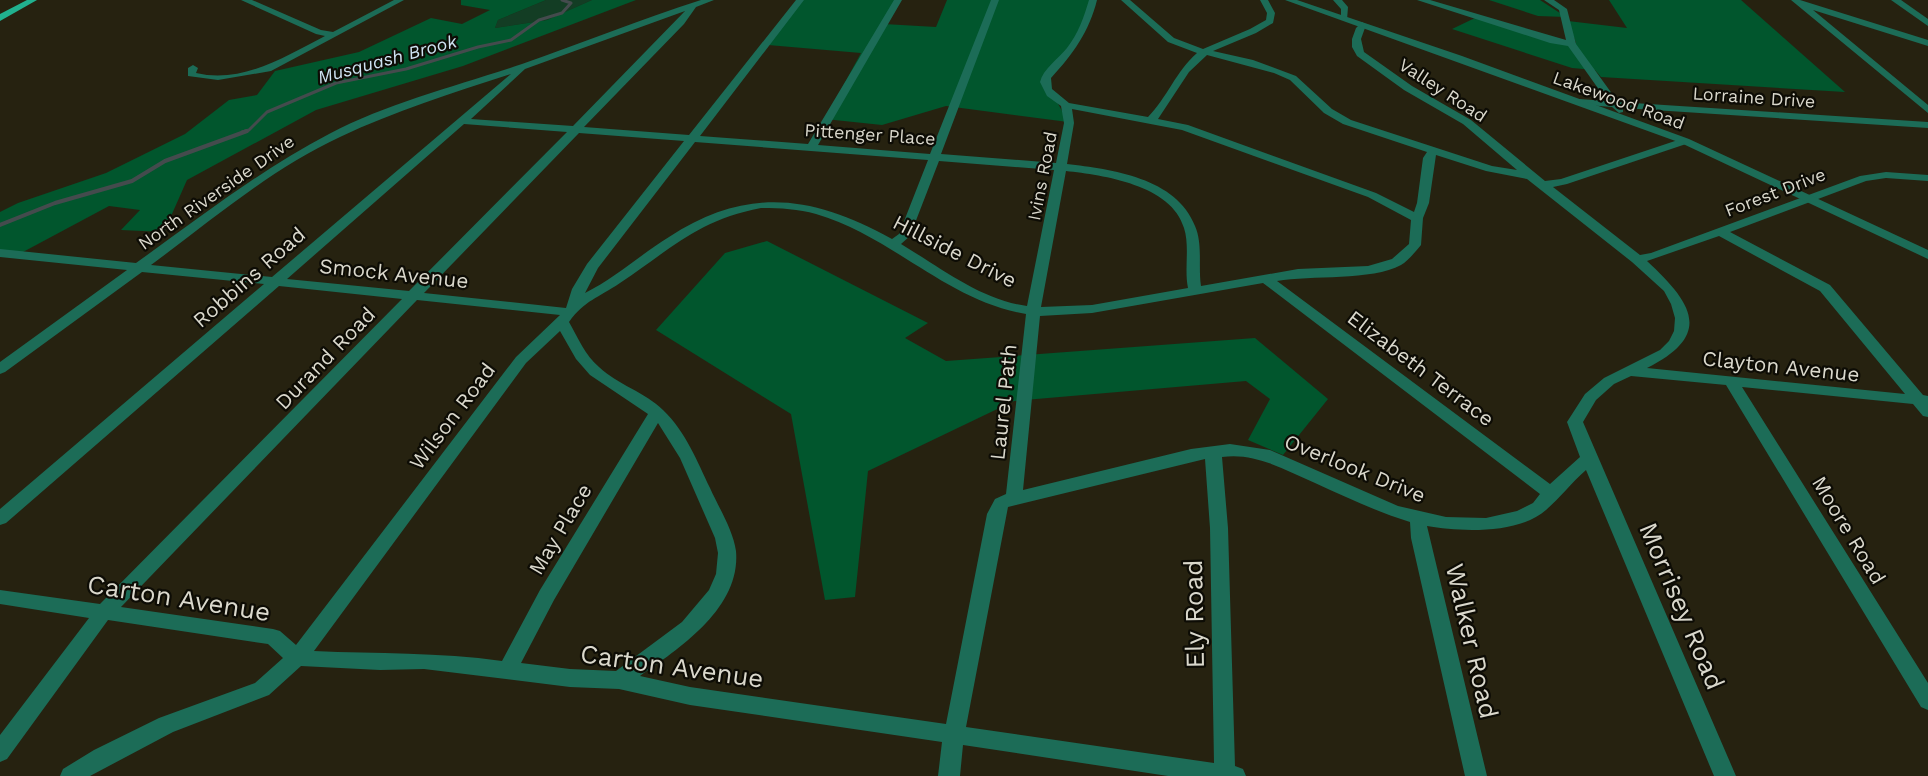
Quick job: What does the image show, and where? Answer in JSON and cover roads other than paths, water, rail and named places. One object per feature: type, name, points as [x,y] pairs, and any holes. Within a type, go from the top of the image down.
[{"type":"main road","points":[[0,18],[33,0]]},
{"type":"street","points":[[245,0],[319,32],[331,34]]},
{"type":"street","points":[[193,68],[191,74],[206,77],[253,73],[268,69],[331,34],[400,0]]},
{"type":"street","name":"North Riverside Drive","points":[[0,369],[274,170],[335,135],[411,103],[525,66],[710,0]]},
{"type":"street","name":"Wilson Road","points":[[71,776],[102,757],[166,725],[262,688],[297,658],[520,360],[569,312],[592,267],[800,0]]},
{"type":"street","points":[[811,148],[898,0]]},
{"type":"street","points":[[892,245],[904,236],[995,0]]},
{"type":"street","name":"Ivins Road","points":[[1033,312],[1069,123],[1066,105],[1047,90],[1044,82],[1081,37],[1089,20],[1093,0]]},
{"type":"street","points":[[1125,0],[1171,40],[1188,48],[1277,71],[1293,78],[1321,106],[1341,119],[1499,171],[1531,176],[1637,259],[1670,289],[1678,304],[1682,324],[1678,338],[1665,353],[1609,381],[1590,398],[1575,418],[1589,459]]},
{"type":"street","points":[[1151,120],[1170,99],[1197,57],[1268,23],[1272,18],[1264,0]]},
{"type":"street","name":"Lakewood Road","points":[[1289,0],[1685,141],[1928,255]]},
{"type":"street","points":[[1336,0],[1345,9],[1344,18]]},
{"type":"street","points":[[1421,0],[1553,41],[1571,44]]},
{"type":"street","points":[[1548,0],[1563,9],[1571,44],[1625,119]]},
{"type":"street","points":[[1895,0],[1928,23]]},
{"type":"street","points":[[1796,1],[1928,43]]},
{"type":"street","points":[[1796,1],[1928,110]]},
{"type":"street","name":"Durand Road","points":[[0,752],[104,612],[681,22],[694,4]]},
{"type":"street","name":"Valley Road","points":[[1362,25],[1356,48],[1360,54],[1408,88],[1467,122],[1531,176]]},
{"type":"street","name":"Robbins Road","points":[[0,519],[525,66]]},
{"type":"street","name":"Lorraine Drive","points":[[1579,102],[1928,125]]},
{"type":"street","points":[[1066,105],[1184,127],[1332,180],[1390,203],[1417,218]]},
{"type":"street","name":"Pittenger Place","points":[[462,121],[1061,167],[1093,170],[1125,177],[1148,187],[1180,209],[1190,228],[1192,278],[1195,291]]},
{"type":"street","points":[[1545,185],[1563,182],[1685,141]]},
{"type":"street","name":"Hillside Drive","points":[[569,312],[625,276],[699,223],[734,210],[769,205],[812,207],[834,214],[960,285],[993,301],[1033,312],[1084,310],[1306,272],[1386,267],[1401,260],[1412,249],[1417,237],[1417,218],[1423,203],[1429,158],[1434,150]]},
{"type":"street","name":"Forest Drive","points":[[1637,259],[1654,256],[1875,176],[1928,178]]},
{"type":"street","points":[[1720,232],[1825,288],[1925,405]]},
{"type":"street","name":"Smock Avenue","points":[[0,253],[569,312]]},
{"type":"street","name":"Elizabeth Terrace","points":[[1266,279],[1550,493]]},
{"type":"street","points":[[569,312],[588,365],[657,413],[680,442],[727,550],[727,567],[715,594],[703,613],[689,628],[619,680]]},
{"type":"street","name":"Laurel Path","points":[[1014,497],[1033,312]]},
{"type":"street","points":[[0,355],[15,357]]},
{"type":"street","name":"Clayton Avenue","points":[[1630,371],[1925,405]]},
{"type":"street","name":"Moore Road","points":[[1732,383],[1928,701]]},
{"type":"street","name":"May Place","points":[[507,670],[547,594],[633,449],[657,413]]},
{"type":"street","name":"Overlook Drive","points":[[1014,497],[1213,451],[1230,450],[1264,454],[1392,510],[1418,518],[1465,525],[1504,521],[1539,507],[1550,493],[1589,459]]},
{"type":"street","name":"Ely Road","points":[[1213,451],[1219,528],[1228,775]]},
{"type":"street","name":"Morrisey Road","points":[[1589,459],[1725,776]]},
{"type":"street","points":[[949,776],[949,762],[996,514],[1001,503],[1014,497]]},
{"type":"street","name":"Walker Road","points":[[1418,518],[1420,537],[1476,776]]},
{"type":"street","name":"Carton Avenue","points":[[0,597],[273,637],[297,658],[380,662],[424,661],[570,678],[619,680],[690,696],[1228,775]]},
{"type":"waterway","name":"Musquash Brook","points":[[242,132],[249,130],[267,112],[336,83],[406,69],[478,47],[511,40],[539,20],[562,13],[571,3],[562,0]]},
{"type":"waterway","name":"Musquash Brook","points":[[0,225],[55,203],[132,181],[165,161],[247,131]]}]
